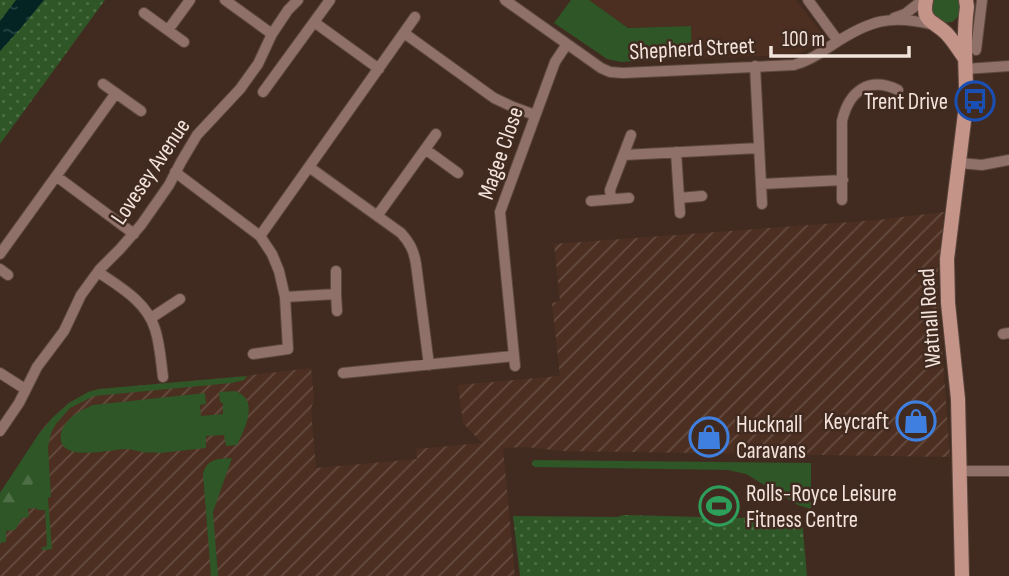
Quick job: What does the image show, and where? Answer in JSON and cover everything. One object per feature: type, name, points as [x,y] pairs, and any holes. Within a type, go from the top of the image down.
[{"type":"main road","points":[[925,0],[925,13],[929,20],[952,39],[968,59]]},
{"type":"main road","name":"Watnall Road","points":[[938,27],[950,29],[956,26],[961,22],[966,7]]},
{"type":"main road","name":"Watnall Road","points":[[962,576],[958,399],[947,283],[947,252],[966,105],[966,7]]},
{"type":"street","points":[[168,30],[190,0]]},
{"type":"street","points":[[225,0],[272,34]]},
{"type":"street","name":"Lovesey Avenue","points":[[0,431],[19,403],[37,367],[64,331],[81,295],[98,272],[134,234],[169,186],[197,135],[240,89],[258,64],[272,34],[298,0]]},
{"type":"street","points":[[263,92],[330,0]]},
{"type":"street","name":"Shepherd Street","points":[[505,0],[601,68],[623,73],[794,65],[804,62],[858,28],[905,14],[925,0]]},
{"type":"street","points":[[808,0],[838,41]]},
{"type":"street","name":"Watnall Road","points":[[968,59],[982,0]]},
{"type":"street","points":[[144,13],[184,42]]},
{"type":"street","points":[[260,236],[415,17]]},
{"type":"street","name":"Shepherd Street","points":[[892,19],[915,20],[938,27]]},
{"type":"street","points":[[314,22],[379,69]]},
{"type":"street","points":[[404,33],[494,97],[535,115]]},
{"type":"street","name":"Magee Close","points":[[429,365],[514,361],[500,212],[555,62],[567,44]]},
{"type":"street","points":[[968,59],[1009,66]]},
{"type":"street","points":[[755,66],[762,204]]},
{"type":"street","points":[[103,84],[141,111]]},
{"type":"street","points":[[842,200],[842,121],[845,109],[851,98],[861,89],[875,84],[898,90]]},
{"type":"street","points":[[0,254],[116,93]]},
{"type":"street","points":[[377,216],[436,134]]},
{"type":"street","points":[[611,199],[610,190],[631,135]]},
{"type":"street","points":[[624,155],[759,148]]},
{"type":"street","points":[[425,149],[458,173]]},
{"type":"street","points":[[676,152],[680,213]]},
{"type":"street","points":[[959,163],[982,165],[1009,160]]},
{"type":"street","points":[[309,167],[401,233],[414,253],[429,365],[343,373]]},
{"type":"street","points":[[175,173],[260,236],[275,262],[285,297],[288,349],[253,354]]},
{"type":"street","points":[[56,176],[134,234]]},
{"type":"street","points":[[761,184],[843,180]]},
{"type":"street","points":[[679,198],[702,196]]},
{"type":"street","points":[[591,201],[629,198]]},
{"type":"street","points":[[336,271],[337,311]]},
{"type":"street","points":[[98,272],[134,298],[151,318],[157,332],[163,377]]},
{"type":"street","points":[[285,297],[336,294]]},
{"type":"street","points":[[151,318],[180,299]]},
{"type":"street","points":[[0,373],[25,388]]},
{"type":"street","points":[[960,471],[1009,471]]},
{"type":"shaded area","points":[[589,0],[796,0],[823,35],[822,39],[802,52],[791,55],[692,58],[691,26],[628,28]]},
{"type":"shaded area","points":[[944,212],[937,281],[950,457],[503,448],[515,576],[0,576],[0,493],[45,425],[69,403],[88,392],[311,368],[316,468],[417,459],[416,449],[482,443],[463,423],[458,385],[560,376],[552,303],[560,301],[554,244],[877,220]]},
{"type":"green space","points":[[0,0],[105,0],[0,144]]},
{"type":"green space","points":[[571,0],[589,0],[628,28],[691,26],[692,58],[621,62],[607,59],[554,23]]},
{"type":"green space","points":[[932,0],[959,0],[959,15],[952,22],[942,23],[931,11]]},
{"type":"green space","points":[[247,376],[244,380],[232,383],[94,396],[70,408],[56,424],[48,447],[52,549],[41,548],[47,546],[45,510],[37,508],[28,509],[29,517],[22,518],[15,530],[6,531],[6,542],[0,543],[0,493],[38,435],[69,403],[99,389]]},
{"type":"green space","points":[[235,391],[243,395],[249,407],[237,445],[226,446],[224,435],[206,436],[206,448],[160,453],[127,449],[75,452],[62,443],[61,434],[69,420],[93,405],[205,393],[206,404],[200,405],[201,416],[223,414],[219,392]]},
{"type":"green space","points":[[31,453],[34,458],[32,485],[0,516],[0,498]]},
{"type":"green space","points":[[232,458],[213,512],[218,576],[211,576],[203,474],[210,462]]},
{"type":"green space","points":[[534,460],[811,463],[811,509],[798,505],[746,474],[728,470],[535,467],[532,465]]},
{"type":"green space","points":[[800,514],[807,576],[520,576],[513,516],[740,518]]},
{"type":"water","points":[[16,0],[44,0],[0,51],[0,21]]},
{"type":"place","name":"Trent Drive","points":[[975,101]]},
{"type":"place","name":"Keycraft","points":[[916,421]]},
{"type":"place","name":"Hucknall Caravans","points":[[709,437]]},
{"type":"place","name":"Rolls-Royce Leisure Fitness Centre","points":[[719,506]]}]
